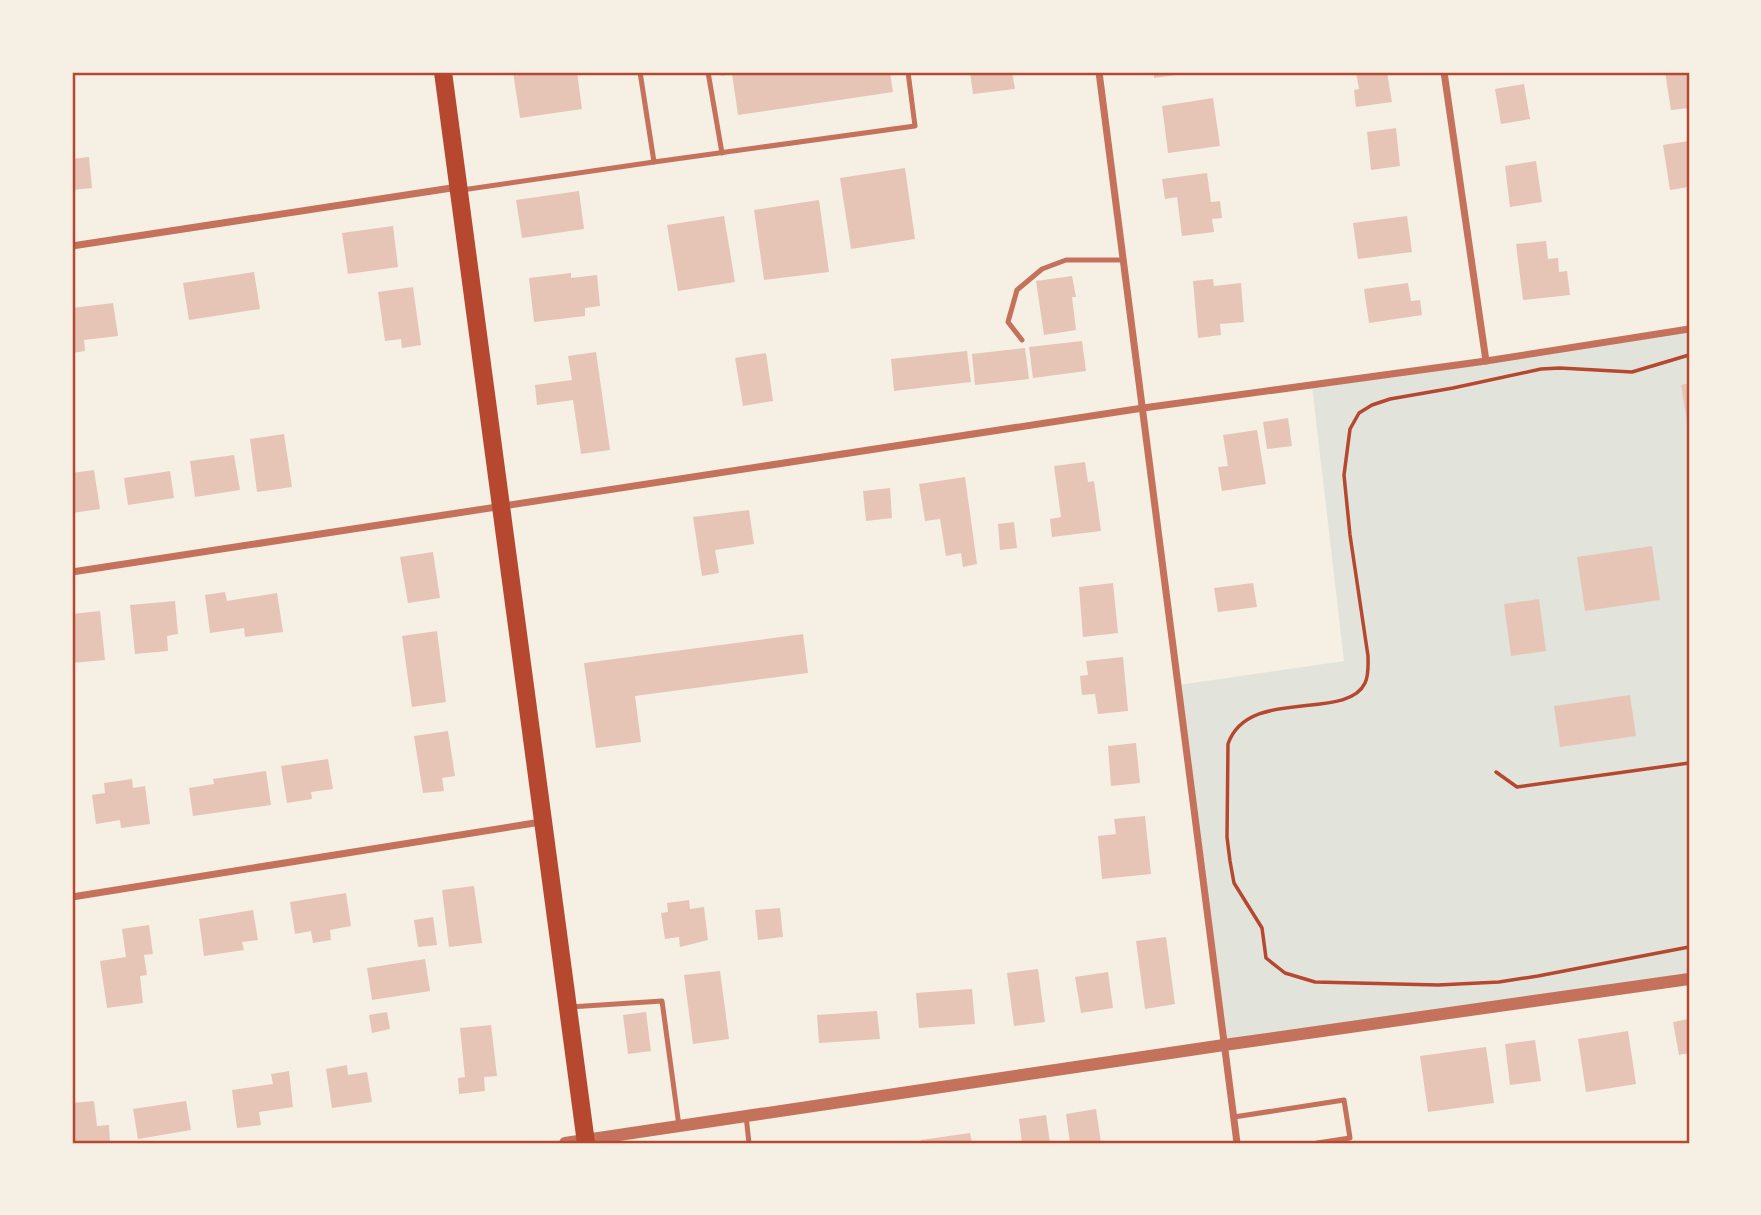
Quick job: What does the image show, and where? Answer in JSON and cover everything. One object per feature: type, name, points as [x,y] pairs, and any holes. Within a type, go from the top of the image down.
[{"type":"main road","points":[[443,72],[586,1142]]},
{"type":"street","points":[[1099,72],[1237,1143]]},
{"type":"street","points":[[1444,72],[1486,361]]},
{"type":"street","points":[[72,246],[458,189]]},
{"type":"street","points":[[72,572],[1143,408],[1486,361],[1689,329]]},
{"type":"street","points":[[72,897],[544,821]]},
{"type":"street","points":[[565,1143],[632,1138],[679,1126],[1689,979]]},
{"type":"lane","points":[[640,72],[654,162]]},
{"type":"lane","points":[[708,72],[722,153]]},
{"type":"lane","points":[[458,189],[915,126],[908,72]]},
{"type":"lane","points":[[1022,340],[1009,322],[1017,290],[1042,269],[1066,260],[1123,260]]},
{"type":"lane","points":[[569,1007],[662,1002],[679,1126]]},
{"type":"lane","points":[[1234,1118],[1344,1100],[1350,1138],[1317,1143]]},
{"type":"lane","points":[[746,1116],[749,1143]]},
{"type":"path","points":[[1689,355],[1632,372],[1541,369],[1390,399],[1359,413],[1350,429],[1343,475],[1368,656],[1365,684],[1349,697],[1261,713],[1242,722],[1232,731],[1228,744],[1227,837],[1234,883],[1262,928],[1266,958],[1285,972],[1315,982],[1438,985],[1499,982],[1689,947]]},
{"type":"path","points":[[1496,772],[1517,788],[1689,763]]},
{"type":"shaded area","points":[[1689,329],[1689,979],[1224,1045],[1178,685],[1344,661],[1312,386]]},
{"type":"building","points":[[513,72],[577,72],[582,109],[520,118]]},
{"type":"building","points":[[721,72],[890,72],[893,92],[738,115],[732,74],[721,76]]},
{"type":"building","points":[[970,72],[1012,72],[1015,89],[973,94]]},
{"type":"building","points":[[1154,72],[1189,72],[1190,73],[1154,78]]},
{"type":"building","points":[[1356,72],[1387,72],[1392,102],[1356,107],[1354,90],[1359,89]]},
{"type":"building","points":[[1665,72],[1689,72],[1689,108],[1671,110]]},
{"type":"building","points":[[1524,84],[1530,119],[1501,124],[1495,89]]},
{"type":"building","points":[[1213,98],[1220,146],[1168,153],[1162,106]]},
{"type":"building","points":[[1396,128],[1400,166],[1371,170],[1367,132]]},
{"type":"building","points":[[1689,141],[1689,187],[1670,190],[1663,145]]},
{"type":"building","points":[[89,157],[92,188],[72,190],[72,159]]},
{"type":"building","points":[[1536,161],[1542,202],[1510,207],[1505,166]]},
{"type":"building","points":[[905,168],[915,239],[851,249],[840,178]]},
{"type":"building","points":[[1207,173],[1211,202],[1220,201],[1222,218],[1212,219],[1214,232],[1182,236],[1177,197],[1165,199],[1162,179]]},
{"type":"building","points":[[579,191],[584,229],[522,238],[516,200]]},
{"type":"building","points":[[819,200],[829,272],[764,280],[754,210]]},
{"type":"building","points":[[724,216],[735,282],[678,291],[667,225]]},
{"type":"building","points":[[1407,216],[1412,252],[1358,259],[1353,223]]},
{"type":"building","points":[[393,226],[398,267],[348,274],[342,233]]},
{"type":"building","points":[[1546,241],[1548,259],[1558,258],[1559,272],[1567,271],[1570,295],[1523,300],[1516,244]]},
{"type":"building","points":[[254,272],[260,309],[189,320],[183,283]]},
{"type":"building","points":[[571,273],[571,278],[597,275],[600,306],[585,308],[585,316],[534,322],[529,278]]},
{"type":"building","points":[[1072,276],[1076,297],[1072,297],[1076,330],[1044,335],[1036,281]]},
{"type":"building","points":[[1213,279],[1214,286],[1241,283],[1244,322],[1220,324],[1221,335],[1198,338],[1193,281]]},
{"type":"building","points":[[1408,283],[1411,301],[1420,300],[1422,315],[1369,323],[1364,289]]},
{"type":"building","points":[[413,287],[421,345],[402,348],[401,339],[385,341],[378,292]]},
{"type":"building","points":[[113,303],[118,336],[84,340],[85,351],[72,353],[72,308]]},
{"type":"building","points":[[1082,341],[1086,371],[1033,378],[1029,347]]},
{"type":"building","points":[[1025,348],[1029,379],[975,385],[972,354]]},
{"type":"building","points":[[967,351],[971,382],[894,391],[891,359]]},
{"type":"building","points":[[596,352],[610,450],[581,454],[573,400],[537,405],[535,385],[572,380],[568,356]]},
{"type":"building","points":[[766,353],[773,401],[743,406],[735,358]]},
{"type":"building","points":[[1689,383],[1689,421],[1687,421],[1681,385]]},
{"type":"building","points":[[1288,418],[1292,446],[1267,449],[1263,422]]},
{"type":"building","points":[[1257,430],[1266,484],[1222,491],[1218,467],[1228,466],[1223,435]]},
{"type":"building","points":[[284,434],[292,487],[257,492],[250,439]]},
{"type":"building","points":[[234,455],[240,490],[195,497],[190,461]]},
{"type":"building","points":[[1085,462],[1088,482],[1094,481],[1101,531],[1052,537],[1050,519],[1061,517],[1054,466]]},
{"type":"building","points":[[94,470],[100,509],[72,513],[72,473]]},
{"type":"building","points":[[170,471],[174,498],[128,505],[124,478]]},
{"type":"building","points":[[965,477],[977,564],[963,567],[961,553],[946,556],[940,519],[925,521],[919,484]]},
{"type":"building","points":[[890,488],[892,518],[866,521],[863,491]]},
{"type":"building","points":[[749,510],[754,544],[715,550],[719,573],[702,576],[693,517]]},
{"type":"building","points":[[1014,522],[1017,548],[1000,550],[998,524]]},
{"type":"building","points":[[1652,546],[1660,600],[1585,611],[1577,557]]},
{"type":"building","points":[[433,552],[440,598],[408,603],[400,557]]},
{"type":"building","points":[[1113,583],[1118,633],[1083,637],[1079,587]]},
{"type":"building","points":[[1253,583],[1257,607],[1218,612],[1214,588]]},
{"type":"building","points":[[225,592],[227,601],[277,593],[283,632],[245,637],[244,628],[210,633],[205,595]]},
{"type":"building","points":[[1539,599],[1546,651],[1511,656],[1504,604]]},
{"type":"building","points":[[175,601],[178,634],[167,636],[168,651],[135,654],[130,605]]},
{"type":"building","points":[[100,611],[105,660],[72,663],[72,614]]},
{"type":"building","points":[[437,631],[446,702],[412,707],[402,636]]},
{"type":"building","points":[[803,634],[808,673],[635,696],[641,742],[596,748],[584,663]]},
{"type":"building","points":[[1123,657],[1128,711],[1098,714],[1095,694],[1082,695],[1080,676],[1088,675],[1086,661]]},
{"type":"building","points":[[1630,695],[1636,736],[1560,747],[1554,706]]},
{"type":"building","points":[[448,731],[455,776],[442,778],[444,791],[423,793],[414,736]]},
{"type":"building","points":[[1136,743],[1140,783],[1111,786],[1108,746]]},
{"type":"building","points":[[328,759],[333,789],[311,792],[312,799],[287,803],[281,766]]},
{"type":"building","points":[[266,771],[271,805],[193,816],[189,788],[214,784],[213,779]]},
{"type":"building","points":[[132,779],[133,788],[145,786],[150,824],[121,828],[120,820],[96,824],[92,795],[105,793],[104,783]]},
{"type":"building","points":[[1145,816],[1151,874],[1102,879],[1098,836],[1116,834],[1114,819]]},
{"type":"building","points":[[474,886],[482,943],[449,947],[442,890]]},
{"type":"building","points":[[346,893],[351,926],[330,930],[331,940],[313,943],[311,931],[295,934],[290,902]]},
{"type":"building","points":[[689,900],[690,909],[704,907],[708,940],[680,947],[679,937],[665,939],[661,913],[668,912],[667,903]]},
{"type":"building","points":[[780,908],[783,937],[758,940],[755,910]]},
{"type":"building","points":[[253,910],[258,940],[242,942],[244,950],[204,956],[199,919]]},
{"type":"building","points":[[433,917],[437,945],[418,947],[414,920]]},
{"type":"building","points":[[149,925],[153,954],[144,955],[147,975],[140,976],[143,1003],[107,1008],[100,961],[126,957],[122,929]]},
{"type":"building","points":[[1166,937],[1175,1004],[1145,1009],[1136,941]]},
{"type":"building","points":[[425,959],[430,991],[372,1000],[367,968]]},
{"type":"building","points":[[1038,969],[1045,1022],[1014,1026],[1007,973]]},
{"type":"building","points":[[720,971],[729,1039],[693,1044],[684,975]]},
{"type":"building","points":[[1108,972],[1113,1008],[1081,1013],[1075,977]]},
{"type":"building","points":[[972,989],[975,1024],[919,1028],[916,993]]},
{"type":"building","points":[[877,1011],[880,1039],[819,1043],[817,1015]]},
{"type":"building","points":[[387,1012],[390,1029],[372,1033],[369,1015]]},
{"type":"building","points":[[646,1012],[651,1051],[628,1054],[623,1015]]},
{"type":"building","points":[[1689,1019],[1689,1053],[1679,1055],[1673,1022]]},
{"type":"building","points":[[491,1025],[497,1076],[484,1077],[485,1091],[459,1094],[458,1078],[465,1077],[460,1028]]},
{"type":"building","points":[[1628,1031],[1636,1084],[1586,1092],[1578,1039]]},
{"type":"building","points":[[1535,1040],[1541,1081],[1510,1085],[1505,1044]]},
{"type":"building","points":[[1486,1047],[1494,1103],[1428,1112],[1420,1056]]},
{"type":"building","points":[[347,1065],[348,1075],[367,1072],[372,1102],[332,1108],[326,1069]]},
{"type":"building","points":[[289,1071],[293,1107],[259,1112],[261,1125],[237,1128],[232,1090],[273,1084],[271,1074]]},
{"type":"building","points":[[94,1101],[97,1126],[109,1125],[110,1143],[72,1143],[72,1103]]},
{"type":"building","points":[[186,1101],[191,1130],[138,1139],[133,1109]]},
{"type":"building","points":[[1096,1109],[1101,1143],[1070,1143],[1066,1114]]},
{"type":"building","points":[[1046,1115],[1050,1143],[1022,1143],[1019,1119]]},
{"type":"building","points":[[970,1133],[972,1143],[921,1143],[921,1140]]}]
